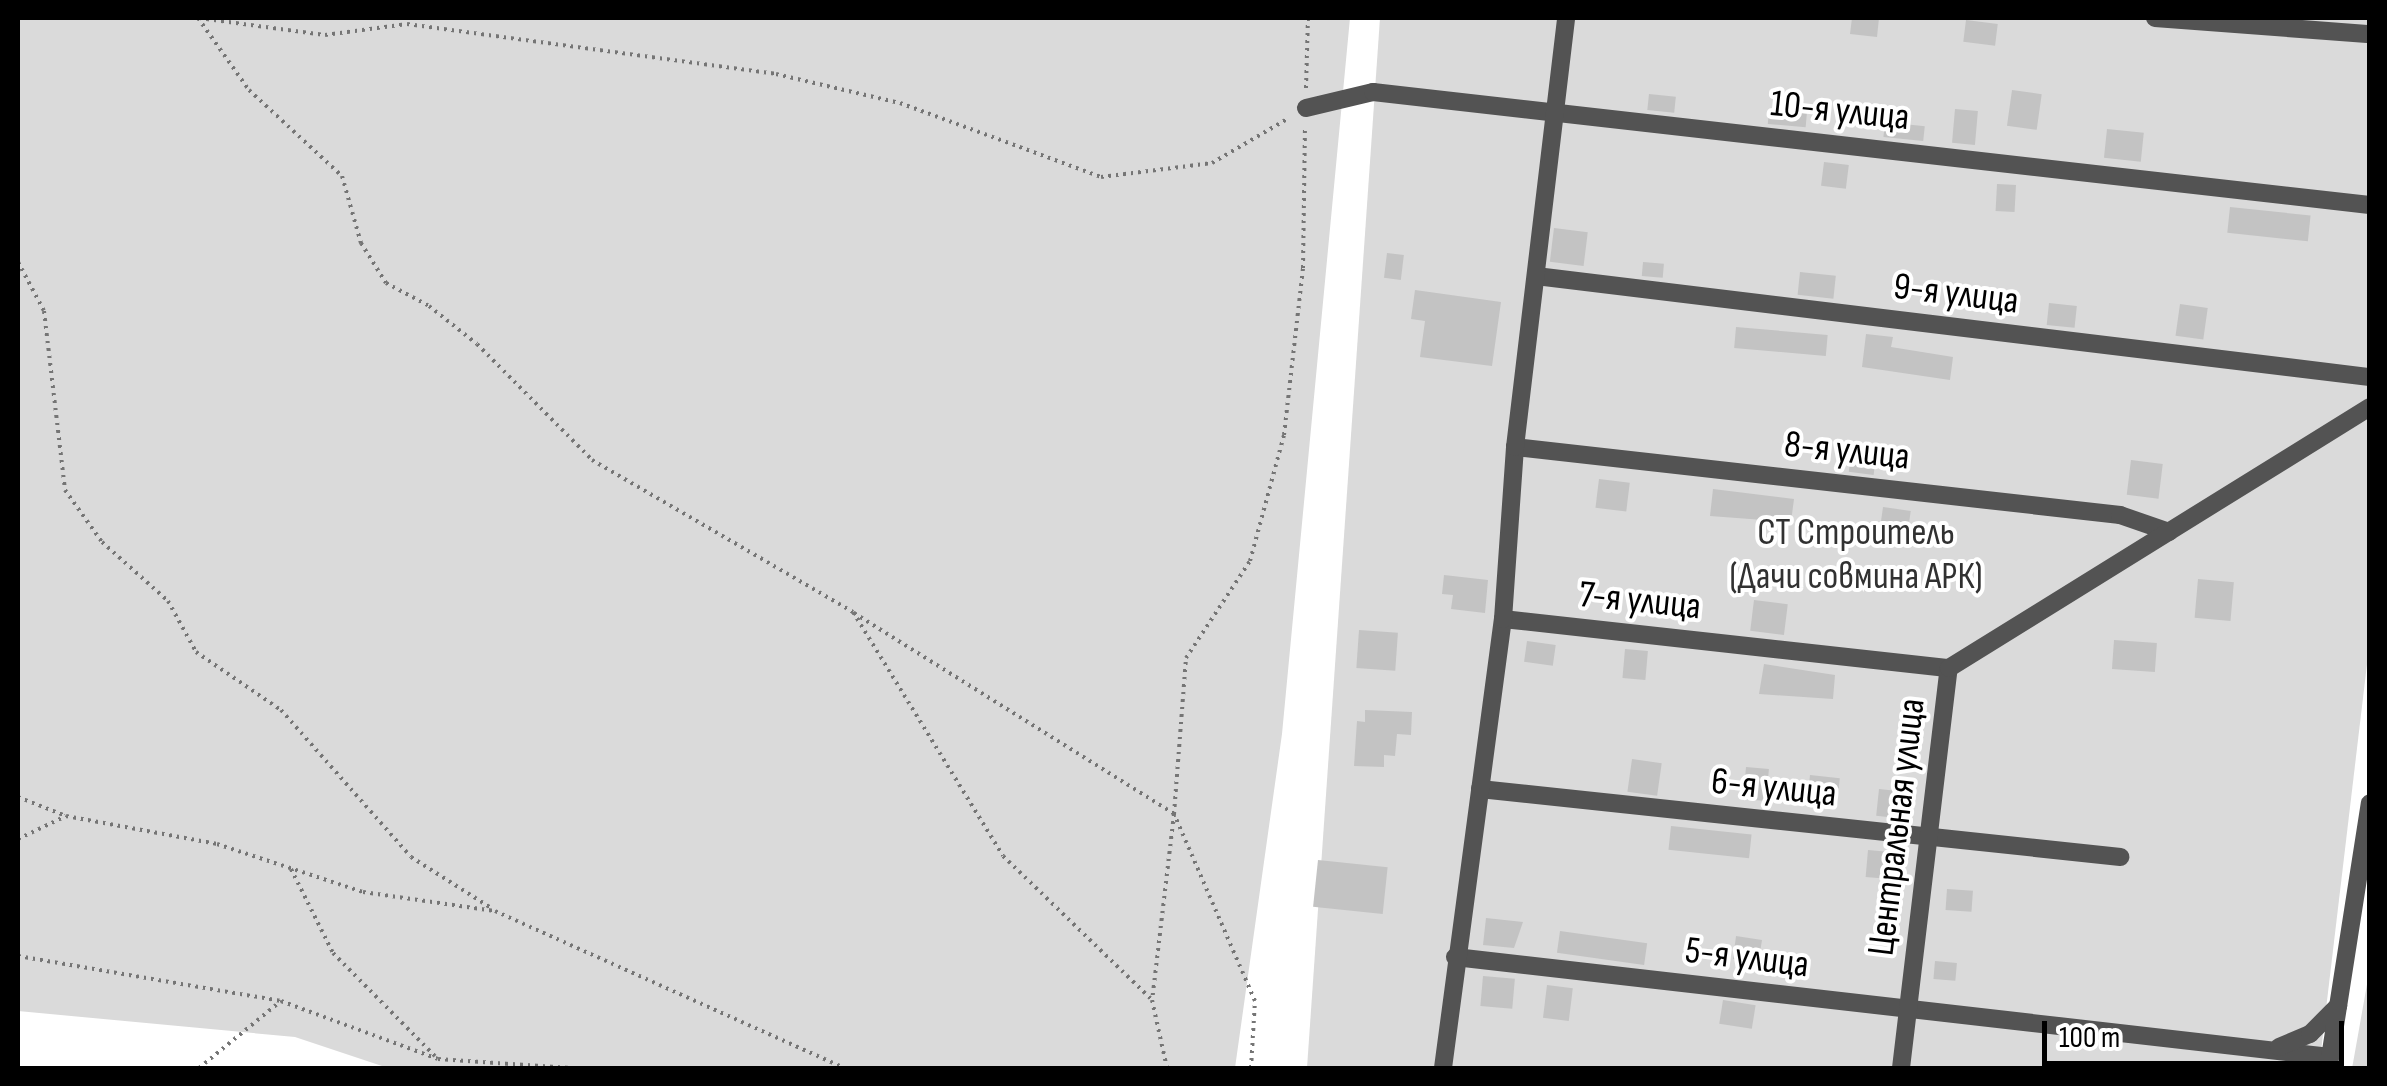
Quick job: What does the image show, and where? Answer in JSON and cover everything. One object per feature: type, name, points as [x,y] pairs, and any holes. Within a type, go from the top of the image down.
[{"type":"street","points":[[1442,1068],[1503,619],[1514,447],[1566,18]]},
{"type":"street","points":[[2155,18],[2370,34]]},
{"type":"street","name":"10-я улица","points":[[1306,108],[1373,92],[1556,116],[2370,205]]},
{"type":"street","name":"9-я улица","points":[[1536,276],[2370,376]]},
{"type":"street","name":"Центральная улица","points":[[1901,1068],[1949,668],[2370,407]]},
{"type":"street","name":"8-я улица","points":[[1514,447],[2120,515],[2169,532]]},
{"type":"street","name":"7-я улица","points":[[1503,619],[1949,668]]},
{"type":"street","name":"6-я улица","points":[[1480,790],[2120,857]]},
{"type":"street","points":[[2330,1063],[2370,803]]},
{"type":"street","name":"5-я улица","points":[[1455,957],[2269,1050],[2330,1063]]},
{"type":"street","points":[[2269,1050],[2310,1034],[2338,1006]]},
{"type":"street","points":[[2269,1050],[2302,1068]]},
{"type":"path","points":[[198,18],[325,35],[408,24],[776,74],[900,103],[1101,176],[1212,163],[1306,108]]},
{"type":"path","points":[[198,18],[249,90],[342,176],[362,242],[386,283],[430,306],[477,344],[592,460],[852,612],[1174,814],[1255,1001],[1252,1068]]},
{"type":"path","points":[[1167,1068],[1152,1000],[1174,814],[1186,658],[1250,561],[1284,436],[1303,268],[1308,18]]},
{"type":"path","points":[[18,262],[44,311],[64,490],[102,542],[168,601],[196,652],[281,710],[411,857],[495,910],[845,1068]]},
{"type":"path","points":[[852,612],[1002,856],[1152,1000]]},
{"type":"path","points":[[18,797],[66,816],[217,844],[363,892],[495,910]]},
{"type":"path","points":[[18,838],[66,816]]},
{"type":"path","points":[[290,869],[333,954],[438,1059]]},
{"type":"path","points":[[18,956],[280,1001],[438,1059],[572,1068]]},
{"type":"path","points":[[199,1068],[280,1001]]},
{"type":"green space","points":[[18,18],[1350,18],[1282,734],[1235,1068],[388,1068],[295,1037],[18,1011]]},
{"type":"green space","name":"СТ Строитель (Дачи совмина АРК)","points":[[1380,18],[2369,18],[2370,639],[2319,1068],[1307,1068]]},
{"type":"green space","points":[[2369,973],[2369,1068],[2352,1068],[2353,1063]]},
{"type":"building","points":[[1852,18],[1879,18],[1877,37],[1850,34]]},
{"type":"building","points":[[1966,20],[1998,24],[1995,46],[1963,42]]},
{"type":"building","points":[[2012,90],[2042,94],[2037,130],[2007,126]]},
{"type":"building","points":[[1649,94],[1676,97],[1674,113],[1647,110]]},
{"type":"building","points":[[1955,109],[1978,111],[1975,145],[1952,143]]},
{"type":"building","points":[[1769,110],[1807,113],[1806,127],[1768,124]]},
{"type":"building","points":[[1885,122],[1925,126],[1923,141],[1883,137]]},
{"type":"building","points":[[2107,129],[2144,133],[2141,162],[2104,158]]},
{"type":"building","points":[[1824,162],[1849,165],[1846,189],[1821,186]]},
{"type":"building","points":[[1997,184],[2016,185],[2015,212],[1996,211]]},
{"type":"building","points":[[2230,207],[2311,215],[2308,241],[2227,233]]},
{"type":"building","points":[[1554,228],[1588,232],[1584,266],[1550,262]]},
{"type":"building","points":[[1387,253],[1404,255],[1401,280],[1384,278]]},
{"type":"building","points":[[1643,262],[1664,264],[1663,278],[1642,276]]},
{"type":"building","points":[[1800,272],[1836,276],[1833,299],[1798,295]]},
{"type":"building","points":[[1415,290],[1501,302],[1492,366],[1420,357],[1425,321],[1411,319]]},
{"type":"building","points":[[2049,303],[2077,306],[2075,328],[2047,325]]},
{"type":"building","points":[[2180,304],[2208,308],[2203,340],[2176,336]]},
{"type":"building","points":[[1736,327],[1828,335],[1826,356],[1734,348]]},
{"type":"building","points":[[1866,334],[1893,337],[1891,347],[1953,357],[1950,380],[1862,367]]},
{"type":"building","points":[[1851,454],[1876,457],[1874,475],[1849,472]]},
{"type":"building","points":[[2131,460],[2163,464],[2158,499],[2127,495]]},
{"type":"building","points":[[1599,479],[1630,483],[1626,512],[1595,508]]},
{"type":"building","points":[[1713,489],[1794,499],[1791,522],[1710,516]]},
{"type":"building","points":[[1883,507],[1911,511],[1906,546],[1878,542]]},
{"type":"building","points":[[1444,575],[1488,580],[1485,613],[1451,609],[1453,595],[1442,594]]},
{"type":"building","points":[[2198,579],[2234,582],[2230,621],[2195,618]]},
{"type":"building","points":[[1754,600],[1788,604],[1784,635],[1750,631]]},
{"type":"building","points":[[1359,630],[1398,633],[1395,671],[1356,668]]},
{"type":"building","points":[[2114,640],[2157,643],[2155,672],[2112,669]]},
{"type":"building","points":[[1527,641],[1556,645],[1553,666],[1524,662]]},
{"type":"building","points":[[1625,649],[1648,651],[1645,680],[1622,678]]},
{"type":"building","points":[[1764,664],[1835,675],[1833,699],[1759,694]]},
{"type":"building","points":[[1365,710],[1412,712],[1411,735],[1397,734],[1395,756],[1384,755],[1384,767],[1354,766],[1357,721],[1365,722]]},
{"type":"building","points":[[1632,759],[1662,763],[1657,796],[1627,792]]},
{"type":"building","points":[[1746,767],[1769,769],[1766,801],[1743,799]]},
{"type":"building","points":[[1810,775],[1840,778],[1837,807],[1807,804]]},
{"type":"building","points":[[1879,789],[1909,792],[1906,819],[1876,816]]},
{"type":"building","points":[[1671,826],[1752,834],[1749,858],[1668,850]]},
{"type":"building","points":[[1868,850],[1902,853],[1900,880],[1866,877]]},
{"type":"building","points":[[1318,860],[1388,867],[1383,914],[1313,907]]},
{"type":"building","points":[[1947,889],[1973,891],[1971,912],[1946,910]]},
{"type":"building","points":[[1486,918],[1523,922],[1514,948],[1483,945]]},
{"type":"building","points":[[1560,931],[1647,943],[1644,965],[1557,953]]},
{"type":"building","points":[[1736,936],[1762,940],[1757,971],[1741,969],[1742,961],[1733,959]]},
{"type":"building","points":[[1935,961],[1957,963],[1955,981],[1933,979]]},
{"type":"building","points":[[1483,976],[1515,979],[1512,1009],[1480,1006]]},
{"type":"building","points":[[1547,985],[1573,988],[1569,1021],[1543,1018]]},
{"type":"building","points":[[1723,1000],[1756,1005],[1752,1029],[1719,1024]]}]
